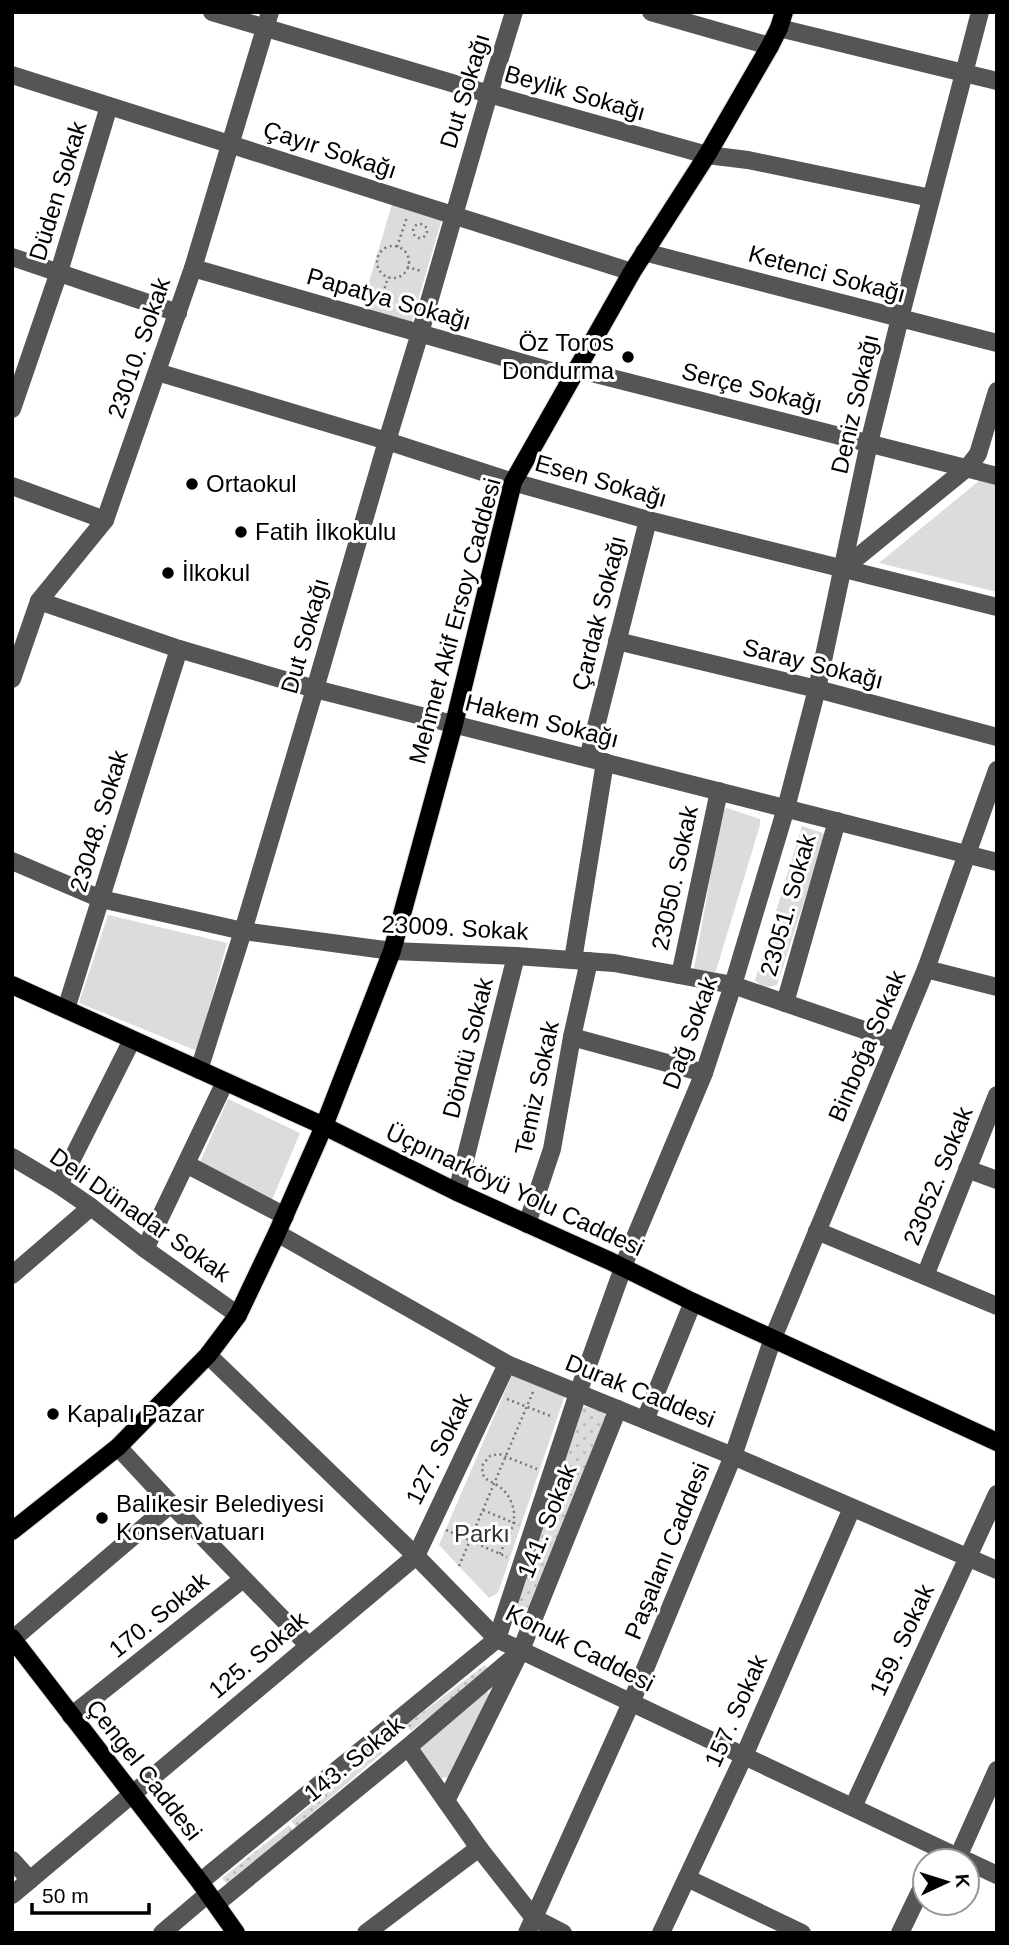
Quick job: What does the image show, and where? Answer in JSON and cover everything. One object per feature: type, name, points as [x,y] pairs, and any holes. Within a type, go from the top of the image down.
[{"type":"main road","name":"Mehmet Akif Ersoy Caddesi","points":[[12,1531],[118,1447],[208,1355],[238,1315],[324,1126],[392,951],[454,724],[513,482],[632,272],[706,155],[770,46],[782,20]]},
{"type":"main road","name":"Üçpınarköyü Yolu Caddesi","points":[[12,985],[324,1126],[457,1192],[624,1267],[693,1302],[997,1443]]},
{"type":"main road","name":"Çengel Caddesi","points":[[13,1639],[236,1933]]},
{"type":"street","name":"Beylik Sokağı","points":[[212,12],[268,20],[489,94],[706,155],[748,160],[931,198]]},
{"type":"street","name":"Dut Sokağı","points":[[199,1070],[243,931],[514,12]]},
{"type":"street","points":[[651,12],[770,46]]},
{"type":"street","name":"Deniz Sokağı","points":[[786,808],[817,689],[869,443],[980,12]]},
{"type":"street","name":"23010. Sokak","points":[[12,679],[39,601],[105,520],[178,313],[268,20]]},
{"type":"street","points":[[782,20],[997,81]]},
{"type":"street","name":"Çayır Sokağı","points":[[12,75],[632,272]]},
{"type":"street","name":"Düden Sokak","points":[[12,409],[59,272],[109,106]]},
{"type":"street","name":"Ketenci Sokağı","points":[[644,252],[997,343]]},
{"type":"street","points":[[12,257],[178,313]]},
{"type":"street","name":"Papatya Sokağı","points":[[192,268],[376,321],[574,373]]},
{"type":"street","name":"Esen Sokağı","points":[[157,372],[513,482],[648,520],[997,607]]},
{"type":"street","name":"Serçe Sokağı","points":[[574,373],[997,476]]},
{"type":"street","points":[[843,569],[968,467],[978,454],[997,391]]},
{"type":"street","points":[[12,486],[105,520]]},
{"type":"street","name":"Çardak Sokağı","points":[[581,960],[596,760],[617,641],[648,520]]},
{"type":"street","name":"Hakem Sokağı","points":[[39,601],[179,649],[315,689],[997,862]]},
{"type":"street","name":"Saray Sokağı","points":[[617,641],[817,689],[997,737]]},
{"type":"street","name":"23048. Sokak","points":[[65,1009],[179,649]]},
{"type":"street","name":"Binboğa Sokak","points":[[773,1338],[926,969],[997,771]]},
{"type":"street","name":"23050. Sokak","points":[[680,975],[719,791]]},
{"type":"street","name":"Dağ Sokak","points":[[497,1639],[578,1392],[624,1267],[704,1073],[786,808]]},
{"type":"street","name":"23051. Sokak","points":[[785,1003],[837,821]]},
{"type":"street","name":"23009. Sokak","points":[[12,861],[101,899],[243,931],[392,951],[581,960],[680,975],[733,985],[896,1041]]},
{"type":"street","name":"Döndü Sokak","points":[[457,1192],[516,956]]},
{"type":"street","name":"Temiz Sokak","points":[[527,1224],[552,1149],[572,1037],[581,960]]},
{"type":"street","points":[[926,969],[997,988]]},
{"type":"street","points":[[572,1037],[704,1073]]},
{"type":"street","points":[[59,1185],[132,1040]]},
{"type":"street","points":[[145,1249],[225,1082]]},
{"type":"street","name":"23052. Sokak","points":[[925,1276],[997,1095]]},
{"type":"street","name":"Deli Dünadar Sokak","points":[[12,1157],[59,1185],[238,1315]]},
{"type":"street","points":[[186,1164],[285,1216]]},
{"type":"street","points":[[967,1169],[997,1180]]},
{"type":"street","points":[[12,1275],[91,1208]]},
{"type":"street","points":[[817,1231],[997,1306]]},
{"type":"street","name":"Durak Caddesi","points":[[277,1233],[507,1364],[733,1456],[997,1570]]},
{"type":"street","points":[[645,1420],[693,1302]]},
{"type":"street","name":"Paşalanı Caddesi","points":[[531,1926],[631,1703],[733,1456],[773,1338]]},
{"type":"street","name":"Konuk Caddesi","points":[[208,1355],[416,1556],[497,1639],[853,1807],[923,1847]]},
{"type":"street","name":"127. Sokak","points":[[416,1556],[507,1364]]},
{"type":"street","name":"141. Sokak","points":[[446,1801],[521,1650],[618,1409]]},
{"type":"street","points":[[118,1447],[170,1504],[309,1645]]},
{"type":"street","name":"159. Sokak","points":[[853,1807],[997,1494]]},
{"type":"street","points":[[13,1639],[170,1504]]},
{"type":"street","name":"157. Sokak","points":[[661,1933],[744,1756],[852,1508]]},
{"type":"street","name":"125. Sokak","points":[[12,1895],[416,1556]]},
{"type":"street","name":"170. Sokak","points":[[71,1716],[243,1578]]},
{"type":"street","name":"143. Sokak","points":[[208,1893],[497,1639]]},
{"type":"street","name":"143. Sokak","points":[[208,1893],[408,1747],[521,1650]]},
{"type":"street","points":[[408,1747],[531,1926],[563,1933]]},
{"type":"street","points":[[969,1847],[997,1770]]},
{"type":"street","points":[[376,1930],[479,1848]]},
{"type":"street","points":[[12,1860],[30,1880]]},
{"type":"street","name":"Konuk Caddesi","points":[[981,1868],[997,1875]]},
{"type":"street","points":[[687,1878],[802,1933]]},
{"type":"street","points":[[162,1933],[208,1893]]},
{"type":"street","points":[[900,1933],[911,1910]]},
{"type":"path","points":[[397,247],[410,209]]},
{"type":"path","points":[[422,224],[427,233],[420,238],[414,234],[413,229],[422,224]]},
{"type":"path","points":[[404,226],[413,229]]},
{"type":"path","points":[[397,247],[406,254],[407,267],[400,276],[388,277],[378,268],[377,258],[383,249],[397,247]]},
{"type":"path","points":[[407,267],[427,272]]},
{"type":"path","points":[[376,321],[388,277]]},
{"type":"path","points":[[459,1566],[536,1383]]},
{"type":"path","points":[[503,1397],[557,1419]]},
{"type":"path","points":[[500,1554],[514,1515],[510,1499],[502,1489],[483,1476],[483,1464],[494,1454],[501,1454],[551,1475]]},
{"type":"path","points":[[483,1510],[525,1528]]},
{"type":"path","points":[[442,1529],[510,1559]]},
{"type":"green space","points":[[392,204],[442,219],[411,324],[361,309]]},
{"type":"green space","points":[[980,480],[997,485],[997,592],[879,563]]},
{"type":"green space","points":[[727,808],[760,819],[760,825],[716,971],[710,975],[694,969],[722,811]]},
{"type":"green space","points":[[802,826],[826,834],[777,985],[763,988],[755,980]]},
{"type":"green space","points":[[108,915],[227,943],[197,1051],[79,1003]]},
{"type":"green space","points":[[228,1099],[300,1133],[272,1200],[199,1164]]},
{"type":"green space","name":"Parkı","points":[[512,1375],[563,1395],[564,1398],[498,1593],[489,1598],[439,1545]]},
{"type":"green space","points":[[587,1407],[607,1416],[607,1423],[525,1614],[521,1619],[515,1620],[512,1617],[581,1408]]},
{"type":"green space","points":[[485,1665],[489,1670],[411,1731],[406,1725]]},
{"type":"green space","points":[[485,1691],[490,1694],[449,1777],[435,1777],[419,1747]]},
{"type":"green space","points":[[382,1751],[381,1754],[296,1827],[291,1821]]},
{"type":"green space","points":[[289,1825],[293,1830],[227,1884],[222,1878]]},
{"type":"place","name":"Öz Toros Dondurma","points":[[628,357]]},
{"type":"place","name":"Ortaokul","points":[[192,484]]},
{"type":"place","name":"Fatih İlkokulu","points":[[241,532]]},
{"type":"place","name":"İlkokul","points":[[168,573]]},
{"type":"place","name":"Kapalı Pazar","points":[[53,1414]]},
{"type":"place","name":"Balıkesir Belediyesi Konservatuarı","points":[[102,1518]]}]
